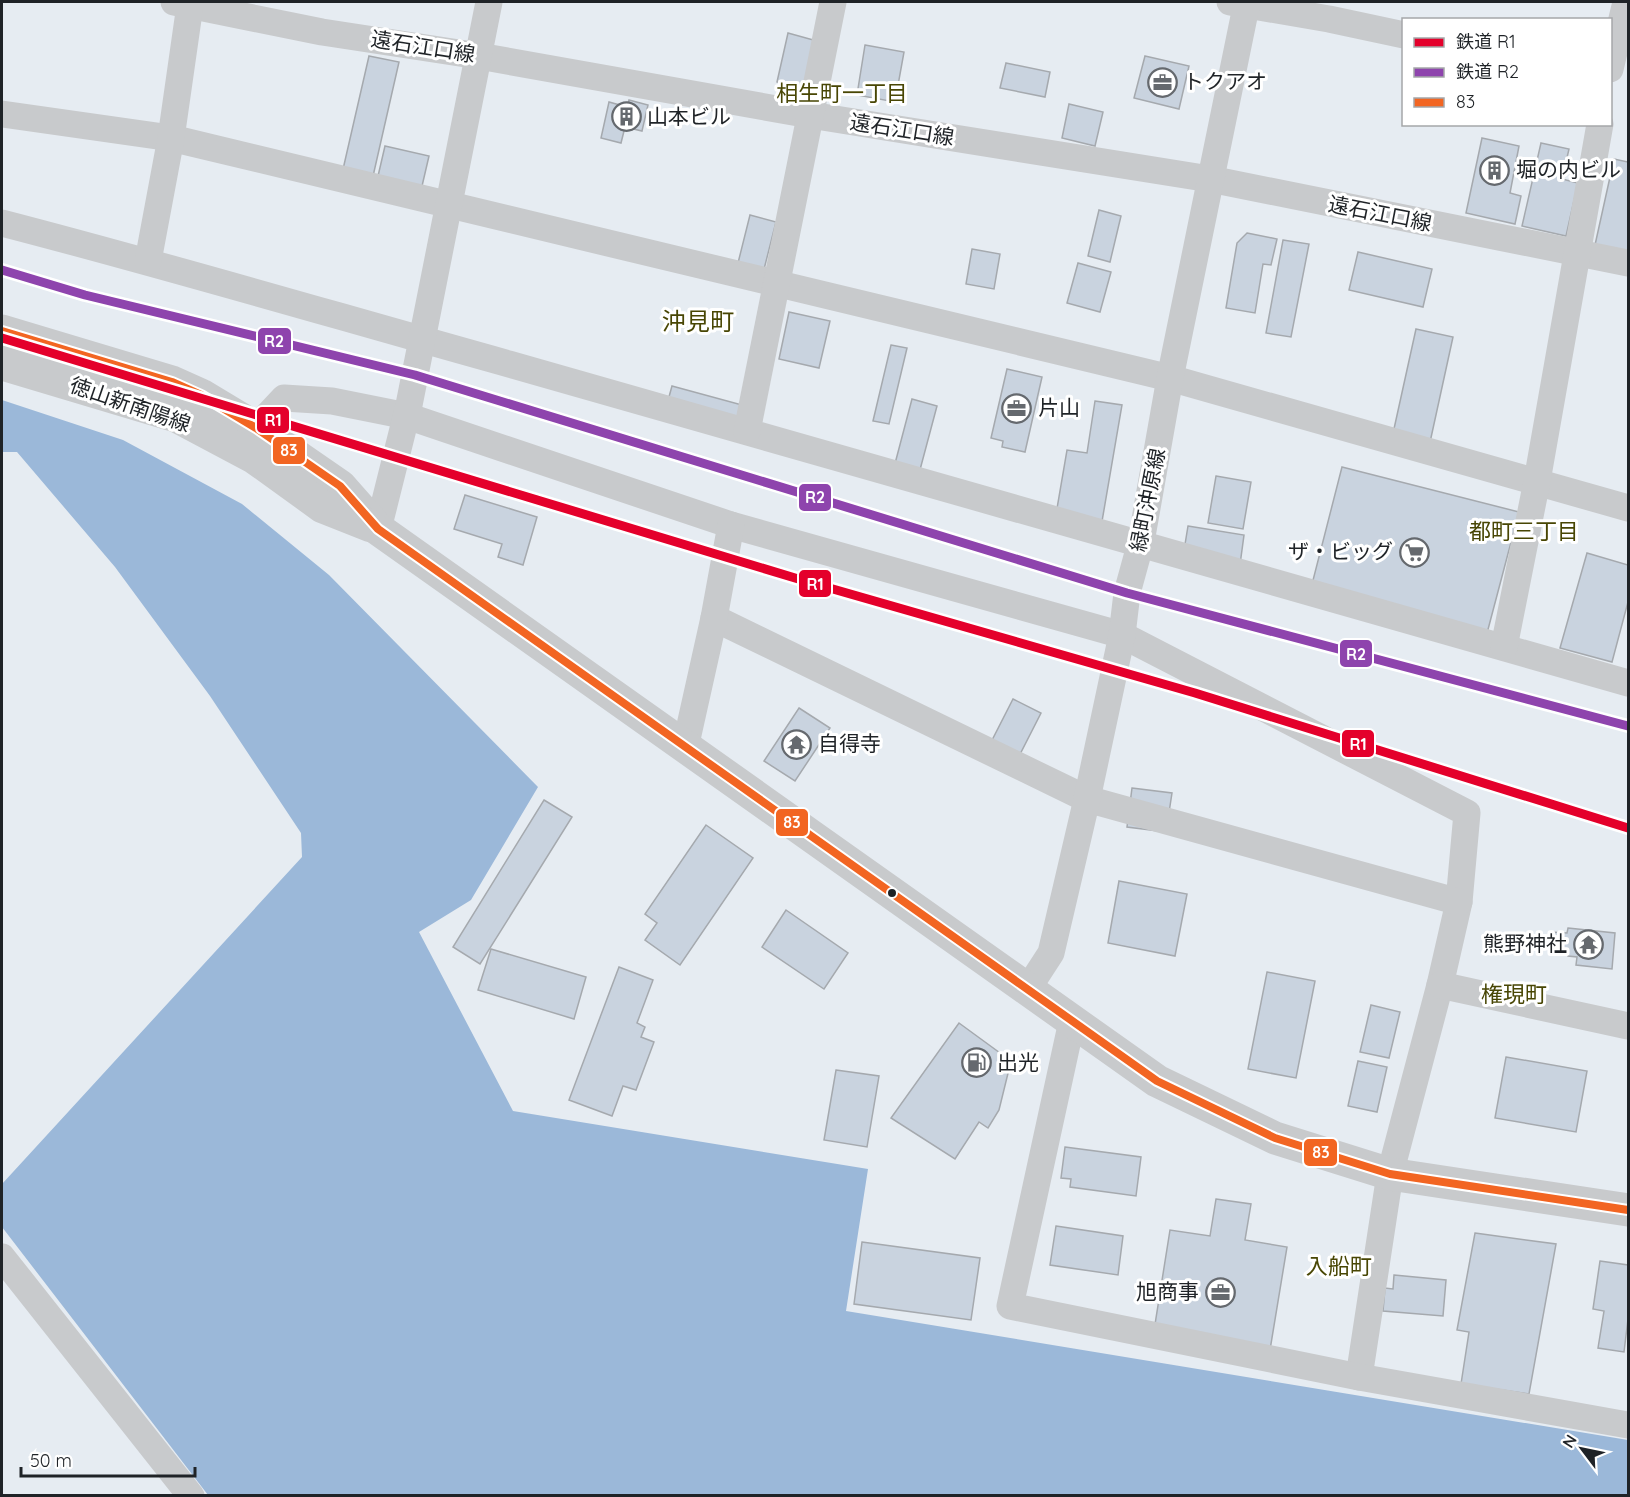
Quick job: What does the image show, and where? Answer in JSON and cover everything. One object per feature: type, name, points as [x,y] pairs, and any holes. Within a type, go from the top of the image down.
[{"type":"main road","name":"徳山新南陽線","points":[[2,331],[172,382],[201,395],[256,428],[340,486],[378,529],[1157,1082],[1275,1138],[1390,1174],[1629,1210]]},
{"type":"main road","name":"徳山新南陽線","points":[[2,364],[176,416],[255,458],[323,507],[378,529]]},
{"type":"street","points":[[378,529],[407,416],[489,2]]},
{"type":"street","points":[[747,431],[833,2]]},
{"type":"street","points":[[1612,65],[1626,2]]},
{"type":"street","points":[[148,261],[171,138],[182,3]]},
{"type":"street","name":"遠石江口線","points":[[182,3],[322,32],[479,56],[810,116],[1210,179],[1629,263]]},
{"type":"street","points":[[1241,3],[1402,35]]},
{"type":"street","name":"緑町沖原線","points":[[1027,990],[1051,953],[1087,799],[1122,635],[1127,593],[1141,542],[1241,3]]},
{"type":"street","points":[[1612,80],[1629,83]]},
{"type":"street","points":[[2,114],[171,138],[1170,378],[1629,508]]},
{"type":"street","points":[[1504,647],[1537,481],[1600,126]]},
{"type":"street","points":[[2,223],[148,261],[1141,542],[1629,684]]},
{"type":"street","points":[[256,428],[284,398],[332,401],[407,416],[731,525],[1122,635],[1467,813],[1460,902],[1390,1174],[1359,1377]]},
{"type":"street","points":[[685,748],[714,618],[731,525]]},
{"type":"street","points":[[714,618],[1087,799],[1460,902]]},
{"type":"street","points":[[1440,985],[1629,1026]]},
{"type":"street","points":[[1072,1021],[1010,1306],[1359,1377],[1629,1425]]},
{"type":"street","points":[[2,1257],[191,1496]]},
{"type":"water","points":[[2,400],[123,440],[242,504],[329,575],[538,787],[471,900],[419,932],[513,1111],[868,1169],[846,1311],[1628,1440],[1628,1495],[208,1495],[2,1227],[2,1184],[302,857],[301,833],[210,696],[115,567],[17,452],[2,452]]},
{"type":"building","points":[[788,33],[817,41],[806,89],[777,82]]},
{"type":"building","points":[[865,45],[904,52],[895,102],[857,95]]},
{"type":"building","points":[[369,56],[399,62],[371,185],[341,178]]},
{"type":"building","name":"トクアオ","points":[[1145,56],[1189,66],[1179,109],[1134,98]]},
{"type":"building","points":[[1006,63],[1050,72],[1045,97],[1000,88]]},
{"type":"building","name":"山本ビル","points":[[629,100],[648,105],[642,131],[625,127],[621,143],[601,138],[609,102],[627,107]]},
{"type":"building","points":[[1069,104],[1103,112],[1095,146],[1062,138]]},
{"type":"building","name":"堀の内ビル","points":[[1482,138],[1519,146],[1510,193],[1521,196],[1515,224],[1466,213]]},
{"type":"building","points":[[1541,143],[1569,149],[1562,179],[1578,183],[1566,236],[1522,226]]},
{"type":"building","points":[[385,146],[429,156],[419,199],[375,189]]},
{"type":"building","points":[[1614,159],[1628,162],[1628,252],[1595,245]]},
{"type":"building","points":[[1099,210],[1121,216],[1110,262],[1088,256]]},
{"type":"building","points":[[750,215],[776,222],[761,281],[735,275]]},
{"type":"building","points":[[1247,233],[1277,239],[1271,265],[1263,264],[1255,313],[1226,308],[1237,243]]},
{"type":"building","points":[[1283,240],[1309,244],[1291,337],[1266,333]]},
{"type":"building","points":[[972,249],[1000,254],[994,289],[966,284]]},
{"type":"building","points":[[1358,252],[1432,269],[1423,307],[1349,290]]},
{"type":"building","points":[[1078,263],[1111,272],[1100,312],[1067,303]]},
{"type":"building","points":[[789,312],[830,321],[819,368],[779,359]]},
{"type":"building","points":[[1416,329],[1453,337],[1427,456],[1390,447]]},
{"type":"building","points":[[891,345],[907,348],[889,424],[873,421]]},
{"type":"building","name":"片山","points":[[1007,369],[1042,377],[1025,452],[1002,447],[1003,441],[991,438]]},
{"type":"building","points":[[672,386],[742,405],[735,433],[664,415]]},
{"type":"building","points":[[912,399],[937,406],[917,481],[892,475]]},
{"type":"building","points":[[1095,401],[1122,405],[1100,533],[1054,526],[1067,450],[1087,453]]},
{"type":"building","name":"ザ・ビッグ","points":[[1342,467],[1519,512],[1486,637],[1310,592]]},
{"type":"building","points":[[1216,476],[1251,482],[1243,529],[1208,523]]},
{"type":"building","points":[[465,495],[537,517],[523,565],[498,557],[502,544],[454,529]]},
{"type":"building","points":[[1188,526],[1244,535],[1239,572],[1182,563]]},
{"type":"building","points":[[1587,553],[1628,565],[1628,602],[1612,662],[1560,648]]},
{"type":"building","points":[[1013,699],[1041,713],[1012,770],[984,756]]},
{"type":"building","name":"自得寺","points":[[799,708],[830,728],[795,781],[764,761]]},
{"type":"building","points":[[1132,788],[1172,793],[1166,832],[1127,827]]},
{"type":"building","points":[[544,800],[572,817],[480,964],[453,947]]},
{"type":"building","points":[[706,825],[753,858],[680,965],[645,940],[657,923],[645,914]]},
{"type":"building","points":[[1119,881],[1187,894],[1175,956],[1108,943]]},
{"type":"building","points":[[786,910],[848,953],[824,989],[762,947]]},
{"type":"building","points":[[1568,928],[1615,933],[1612,969],[1576,965],[1577,957],[1568,956],[1568,951],[1550,949],[1551,932],[1567,933]]},
{"type":"building","points":[[491,949],[586,977],[574,1019],[478,990]]},
{"type":"building","points":[[619,967],[653,980],[637,1023],[645,1027],[641,1037],[654,1042],[636,1090],[623,1086],[612,1116],[569,1100]]},
{"type":"building","points":[[1267,972],[1315,981],[1296,1078],[1248,1069]]},
{"type":"building","points":[[1371,1005],[1400,1012],[1389,1058],[1360,1052]]},
{"type":"building","points":[[959,1023],[1011,1061],[999,1110],[988,1128],[979,1122],[955,1159],[891,1118]]},
{"type":"building","points":[[1506,1057],[1587,1071],[1576,1132],[1495,1118]]},
{"type":"building","points":[[1358,1061],[1387,1067],[1377,1112],[1348,1106]]},
{"type":"building","points":[[836,1070],[879,1076],[867,1147],[824,1140]]},
{"type":"building","points":[[1065,1147],[1141,1157],[1136,1196],[1070,1187],[1071,1179],[1061,1178]]},
{"type":"building","name":"旭商事","points":[[1216,1199],[1251,1204],[1245,1240],[1287,1247],[1269,1356],[1153,1337],[1170,1230],[1210,1236]]},
{"type":"building","points":[[1056,1226],[1123,1236],[1118,1275],[1050,1265]]},
{"type":"building","points":[[1475,1233],[1556,1244],[1529,1394],[1461,1384],[1469,1332],[1457,1330]]},
{"type":"building","points":[[862,1242],[980,1258],[971,1320],[854,1304]]},
{"type":"building","points":[[1600,1261],[1628,1265],[1628,1319],[1624,1352],[1598,1348],[1604,1311],[1593,1309]]},
{"type":"building","points":[[1394,1275],[1446,1280],[1443,1316],[1383,1311],[1385,1288],[1393,1289]]},
{"type":"rail line","name":"R2","points":[[2,270],[85,295],[415,375],[1127,593],[1628,726]]},
{"type":"rail line","name":"R1","points":[[2,338],[805,581],[1195,693],[1628,828]]},
{"type":"transit line","name":"83","points":[[2,331],[172,382],[201,395],[256,428],[340,486],[378,529],[1157,1081],[1275,1138],[1390,1174],[1628,1210]]},
{"type":"place","name":"トクアオ","points":[[1162,82]]},
{"type":"place","name":"山本ビル","points":[[626,117]]},
{"type":"place","name":"堀の内ビル","points":[[1495,170]]},
{"type":"place","name":"片山","points":[[1017,408]]},
{"type":"place","name":"ザ・ビッグ","points":[[1414,552]]},
{"type":"place","name":"自得寺","points":[[797,744]]},
{"type":"place","name":"熊野神社","points":[[1588,944]]},
{"type":"place","name":"出光","points":[[976,1063]]},
{"type":"place","name":"旭商事","points":[[1220,1292]]},
{"type":"district","name":"相生町一丁目","points":[[842,93]]},
{"type":"district","name":"沖見町","points":[[698,322]]},
{"type":"district","name":"都町三丁目","points":[[1524,531]]},
{"type":"district","name":"権現町","points":[[1514,994]]},
{"type":"district","name":"入船町","points":[[1339,1266]]}]
